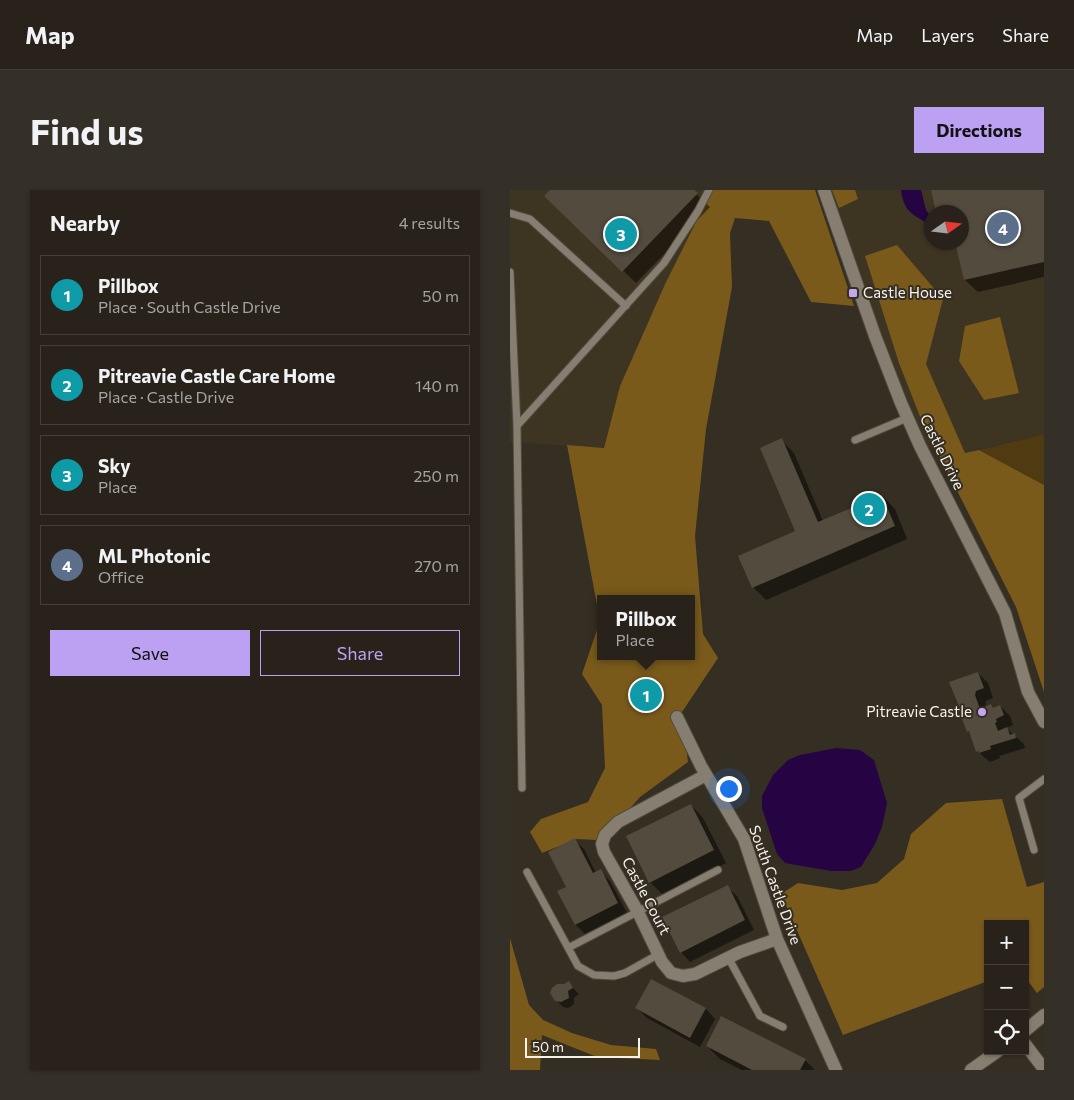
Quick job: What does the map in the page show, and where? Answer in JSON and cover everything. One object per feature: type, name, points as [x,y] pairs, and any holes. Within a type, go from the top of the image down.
[{"type":"street","name":"Castle Drive","points":[[824,190],[875,336],[907,418],[1005,613],[1028,692],[1044,722]]},
{"type":"street","name":"South Castle Drive","points":[[677,717],[706,774],[744,839],[777,939],[836,1069]]},
{"type":"street","name":"Castle Court","points":[[706,774],[618,822],[605,835],[602,844],[604,852],[638,912],[658,954],[671,973],[683,976],[695,974],[728,957],[777,939]]},
{"type":"street","points":[[1029,1028],[1044,1015]]},
{"type":"street","points":[[1029,1049],[1044,1070]]},
{"type":"street","points":[[971,1070],[992,1055]]},
{"type":"lane","points":[[517,426],[664,263],[698,211],[709,190]]},
{"type":"lane","points":[[510,213],[530,219],[626,306]]},
{"type":"lane","points":[[510,272],[517,426],[522,788]]},
{"type":"lane","points":[[855,440],[907,418]]},
{"type":"lane","points":[[1034,850],[1019,798],[1044,779]]},
{"type":"lane","points":[[568,948],[718,870]]},
{"type":"lane","points":[[527,872],[578,966],[594,975],[614,976],[624,973],[658,954]]},
{"type":"lane","points":[[728,957],[760,1016],[783,1027]]},
{"type":"shaded area","points":[[510,190],[712,190],[666,282],[620,386],[604,448],[510,442]]},
{"type":"shaded area","points":[[712,190],[815,190],[854,306],[811,302],[769,221],[735,218],[730,233],[732,287],[706,429],[695,536],[703,634],[718,658],[682,712],[688,762],[640,797],[618,822],[597,840],[577,839],[542,853],[530,832],[541,819],[588,802],[605,768],[602,705],[582,674],[597,630],[597,660],[695,660],[695,595],[597,595],[597,605],[567,445],[604,448],[620,386],[666,282]]},
{"type":"shaded area","points":[[824,190],[1044,190],[1044,434],[965,453],[920,446]]},
{"type":"shaded area","points":[[832,190],[855,190],[858,199],[839,208]]},
{"type":"shaded area","points":[[901,190],[921,190],[925,205],[924,222],[907,209]]},
{"type":"shaded area","points":[[897,245],[943,299],[926,364],[965,453],[979,450],[1044,485],[1044,692],[1016,607],[937,451],[932,447],[899,363],[865,256]]},
{"type":"shaded area","points":[[1000,317],[1019,393],[984,400],[959,361],[965,326]]},
{"type":"shaded area","points":[[1044,434],[1044,485],[979,450]]},
{"type":"shaded area","points":[[836,748],[860,750],[874,760],[887,803],[882,827],[875,844],[861,867],[851,871],[831,871],[785,863],[777,854],[762,808],[762,796],[773,775],[788,760],[800,755]]},
{"type":"shaded area","points":[[1002,799],[1027,887],[1044,882],[1044,987],[1037,993],[1029,982],[1029,920],[984,920],[984,982],[843,1035],[781,894],[798,883],[842,890],[877,883],[904,859],[911,834],[946,803]]},
{"type":"shaded area","points":[[510,938],[529,1005],[543,1020],[572,1033],[611,1045],[656,1049],[660,1060],[597,1057],[542,1035],[540,1070],[510,1070]]},
{"type":"building","points":[[550,190],[694,190],[698,193],[622,272],[544,196]]},
{"type":"building","points":[[931,190],[1044,190],[1044,262],[964,280],[957,250],[969,250],[969,205],[934,205]]},
{"type":"building","points":[[782,438],[818,522],[882,495],[895,526],[752,588],[738,556],[795,531],[760,448]]},
{"type":"building","name":"Pitreavie Castle","points":[[978,672],[984,688],[976,691],[975,695],[980,709],[991,704],[993,708],[1000,705],[1004,715],[996,719],[997,722],[995,723],[998,731],[1007,727],[1010,735],[1015,733],[1016,738],[990,746],[991,749],[979,753],[978,751],[976,752],[969,731],[967,732],[961,716],[963,716],[949,682]]},
{"type":"building","points":[[649,686],[655,699],[644,704],[638,691]]},
{"type":"building","points":[[691,804],[714,850],[649,883],[626,836]]},
{"type":"building","points":[[575,838],[593,873],[601,869],[618,903],[575,925],[557,891],[566,887],[548,852]]},
{"type":"building","points":[[728,885],[745,920],[680,953],[662,917]]},
{"type":"building","points":[[651,979],[706,1008],[690,1038],[635,1008]]},
{"type":"building","points":[[569,981],[573,988],[568,991],[569,998],[561,1002],[555,1001],[550,993],[552,988],[557,984],[564,984]]},
{"type":"building","points":[[721,1016],[806,1059],[800,1070],[752,1070],[706,1046]]},
{"type":"place","name":"ML Photonic","points":[[1003,228]]},
{"type":"place","name":"Sky","points":[[621,234]]},
{"type":"place","name":"Castle House","points":[[853,293]]},
{"type":"place","name":"Pitreavie Castle Care Home","points":[[869,509]]},
{"type":"place","name":"Pillbox","points":[[646,695]]},
{"type":"place","name":"Pitreavie Castle","points":[[982,712]]}]
